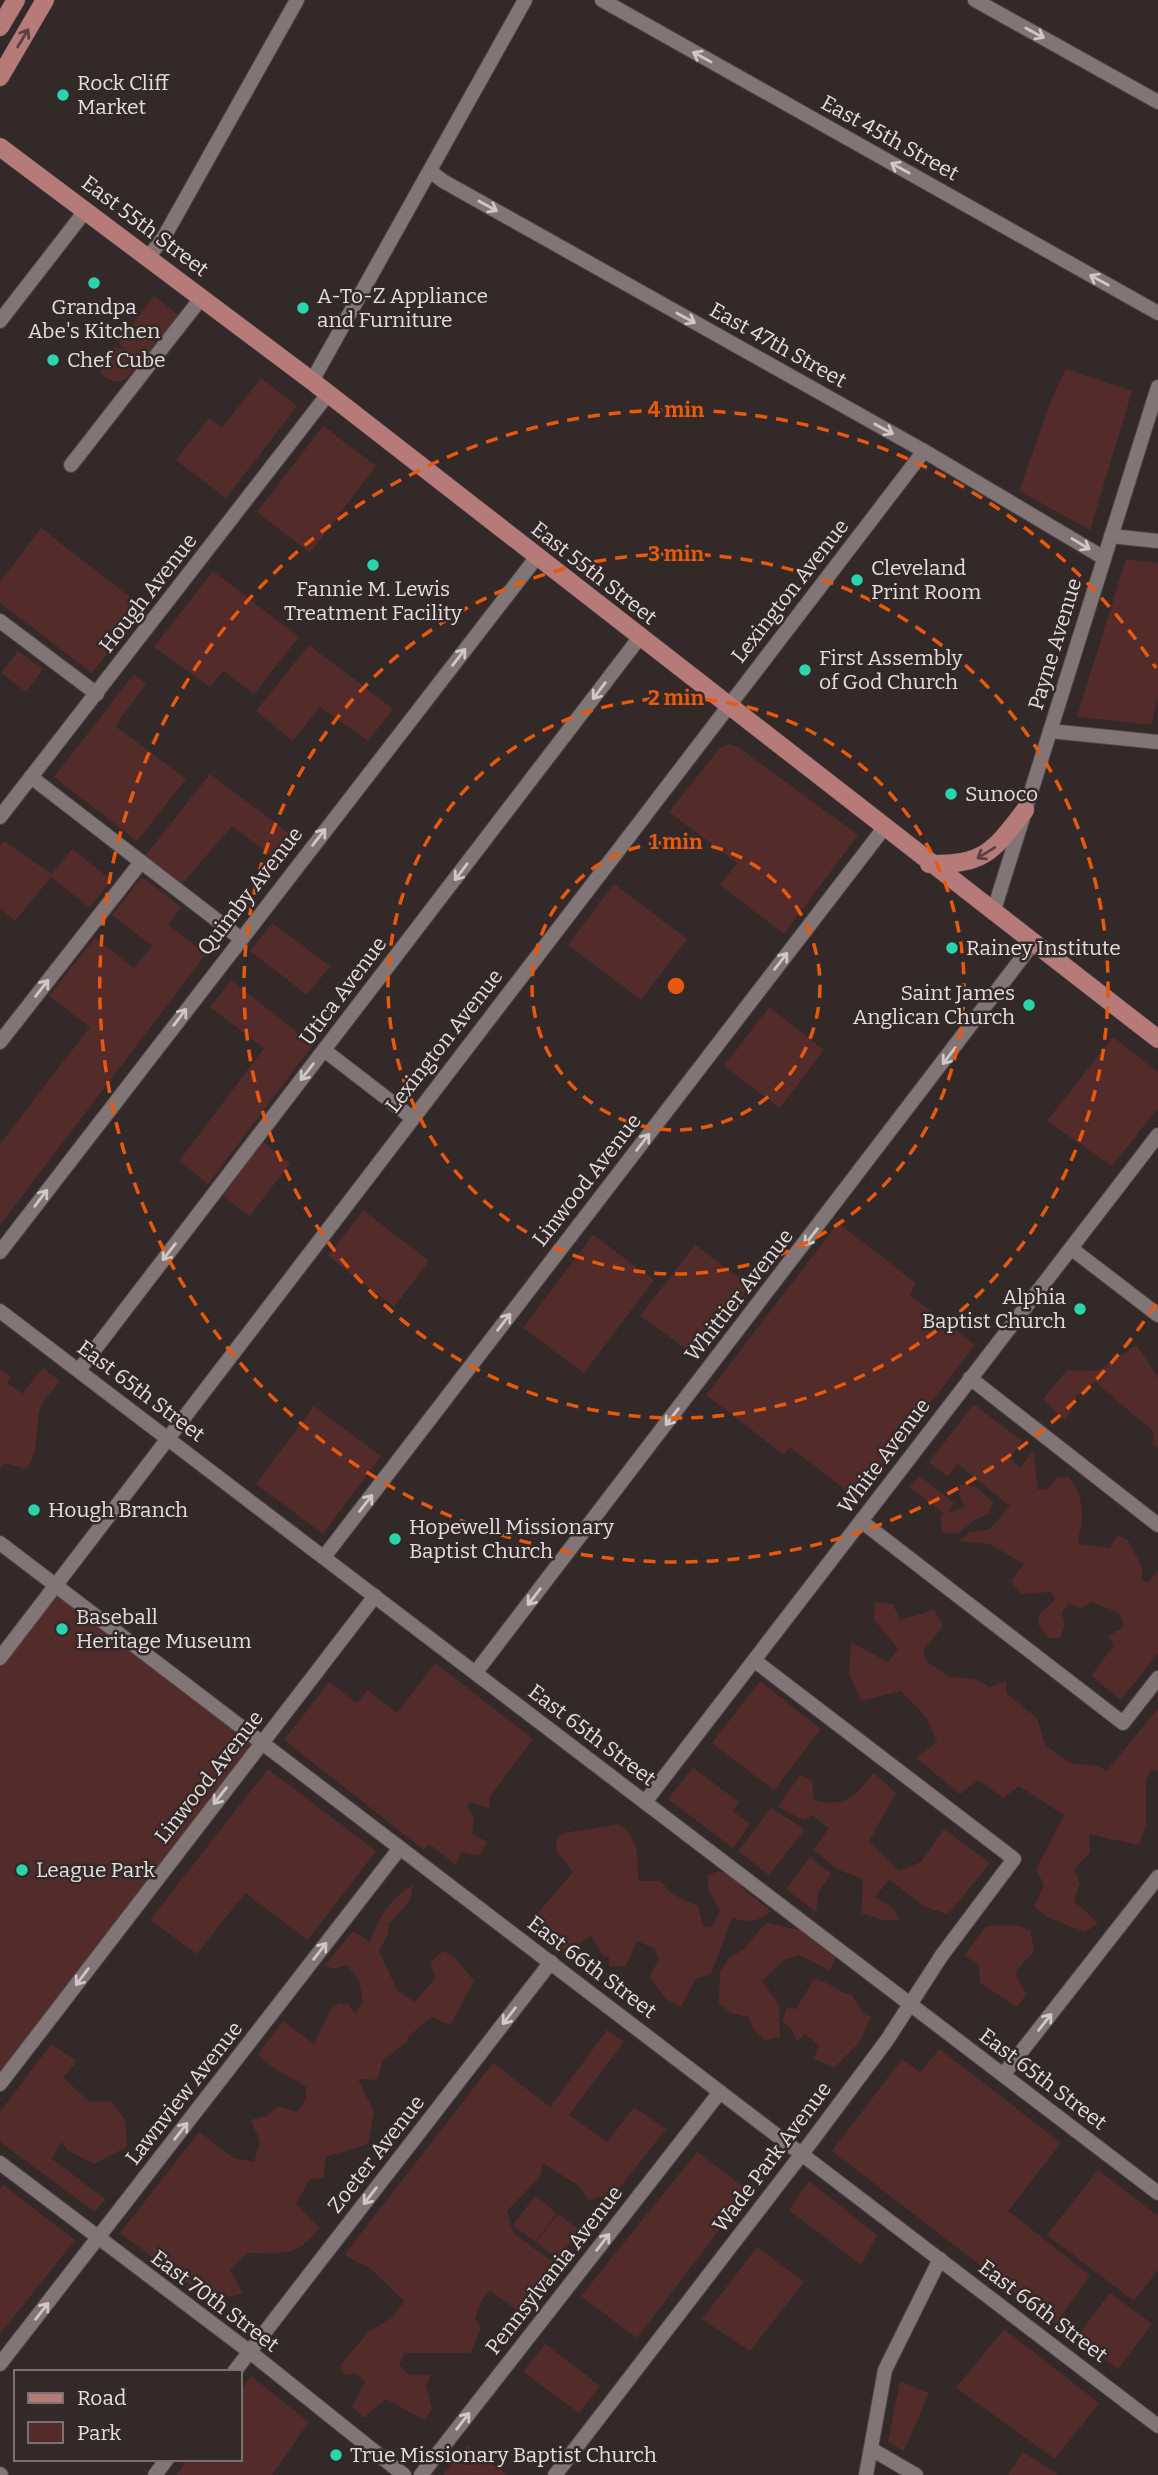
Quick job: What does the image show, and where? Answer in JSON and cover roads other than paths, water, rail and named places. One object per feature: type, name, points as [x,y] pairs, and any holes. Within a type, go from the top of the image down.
[{"type":"main road","points":[[0,27],[16,0]]},
{"type":"main road","points":[[0,77],[45,0]]},
{"type":"main road","name":"East 55th Street","points":[[0,147],[202,296],[727,707],[1158,1039]]},
{"type":"main road","points":[[929,863],[954,864],[983,857],[1001,842],[1025,810]]},
{"type":"street","points":[[149,257],[164,237],[297,0]]},
{"type":"street","points":[[312,381],[525,0]]},
{"type":"street","name":"East 45th Street","points":[[602,0],[1158,313]]},
{"type":"street","points":[[975,0],[1158,102]]},
{"type":"street","name":"East 47th Street","points":[[430,171],[443,181],[924,451],[1104,558]]},
{"type":"street","points":[[0,321],[86,211]]},
{"type":"street","points":[[71,465],[202,296]]},
{"type":"street","name":"Payne Avenue","points":[[993,913],[1158,387]]},
{"type":"street","name":"Hough Avenue","points":[[0,817],[328,394]]},
{"type":"street","name":"Lexington Avenue","points":[[0,1658],[411,1117],[924,451]]},
{"type":"street","points":[[1111,536],[1158,541]]},
{"type":"street","name":"Quimby Avenue","points":[[0,1252],[536,558]]},
{"type":"street","points":[[0,621],[97,694]]},
{"type":"street","name":"Utica Avenue","points":[[79,1370],[640,637]]},
{"type":"street","points":[[1050,731],[1158,742]]},
{"type":"street","points":[[31,777],[240,938]]},
{"type":"street","name":"Linwood Avenue","points":[[324,1557],[884,828]]},
{"type":"street","points":[[0,1042],[141,862]]},
{"type":"street","name":"Whittier Avenue","points":[[476,1672],[1034,942]]},
{"type":"street","points":[[324,1050],[411,1117]]},
{"type":"street","name":"White Avenue","points":[[645,1802],[1158,1135]]},
{"type":"street","points":[[1072,1249],[1158,1315]]},
{"type":"street","name":"East 65th Street","points":[[0,1311],[1158,2193]]},
{"type":"street","points":[[970,1378],[1158,1525]]},
{"type":"street","points":[[861,1521],[1123,1723],[1158,1678]]},
{"type":"street","name":"East 66th Street","points":[[0,1543],[1158,2426]]},
{"type":"street","name":"Linwood Avenue","points":[[0,2084],[375,1596]]},
{"type":"street","name":"Wade Park Avenue","points":[[555,2475],[802,2154],[910,2005],[942,1955],[1014,1859],[755,1661]]},
{"type":"street","name":"Lawnview Avenue","points":[[0,2364],[400,1847]]},
{"type":"street","points":[[1003,2075],[1158,1877]]},
{"type":"street","name":"Zoeter Avenue","points":[[236,2370],[551,1962]]},
{"type":"street","name":"Pennsylvania Avenue","points":[[421,2475],[720,2092]]},
{"type":"street","name":"East 70th Street","points":[[0,2163],[250,2352],[404,2475]]},
{"type":"street","points":[[866,2475],[884,2370],[940,2259]]},
{"type":"street","points":[[871,2449],[916,2475]]},
{"type":"place","name":"Rock Cliff Market","points":[[63,95]]},
{"type":"place","name":"Grandpa Abe's Kitchen","points":[[94,283]]},
{"type":"place","name":"A-To-Z Appliance and Furniture","points":[[303,308]]},
{"type":"place","name":"Chef Cube","points":[[53,360]]},
{"type":"place","name":"Fannie M. Lewis Treatment Facility","points":[[373,565]]},
{"type":"place","name":"Cleveland Print Room","points":[[857,580]]},
{"type":"place","name":"First Assembly of God Church","points":[[805,670]]},
{"type":"place","name":"Sunoco","points":[[951,794]]},
{"type":"place","name":"Rainey Institute","points":[[952,948]]},
{"type":"place","name":"Saint James Anglican Church","points":[[1029,1005]]},
{"type":"place","name":"Alphia Baptist Church","points":[[1080,1309]]},
{"type":"place","name":"Hough Branch","points":[[34,1510]]},
{"type":"place","name":"Hopewell Missionary Baptist Church","points":[[395,1539]]},
{"type":"place","name":"Baseball Heritage Museum","points":[[62,1629]]},
{"type":"place","name":"League Park","points":[[22,1870]]},
{"type":"place","name":"True Missionary Baptist Church","points":[[336,2455]]}]
